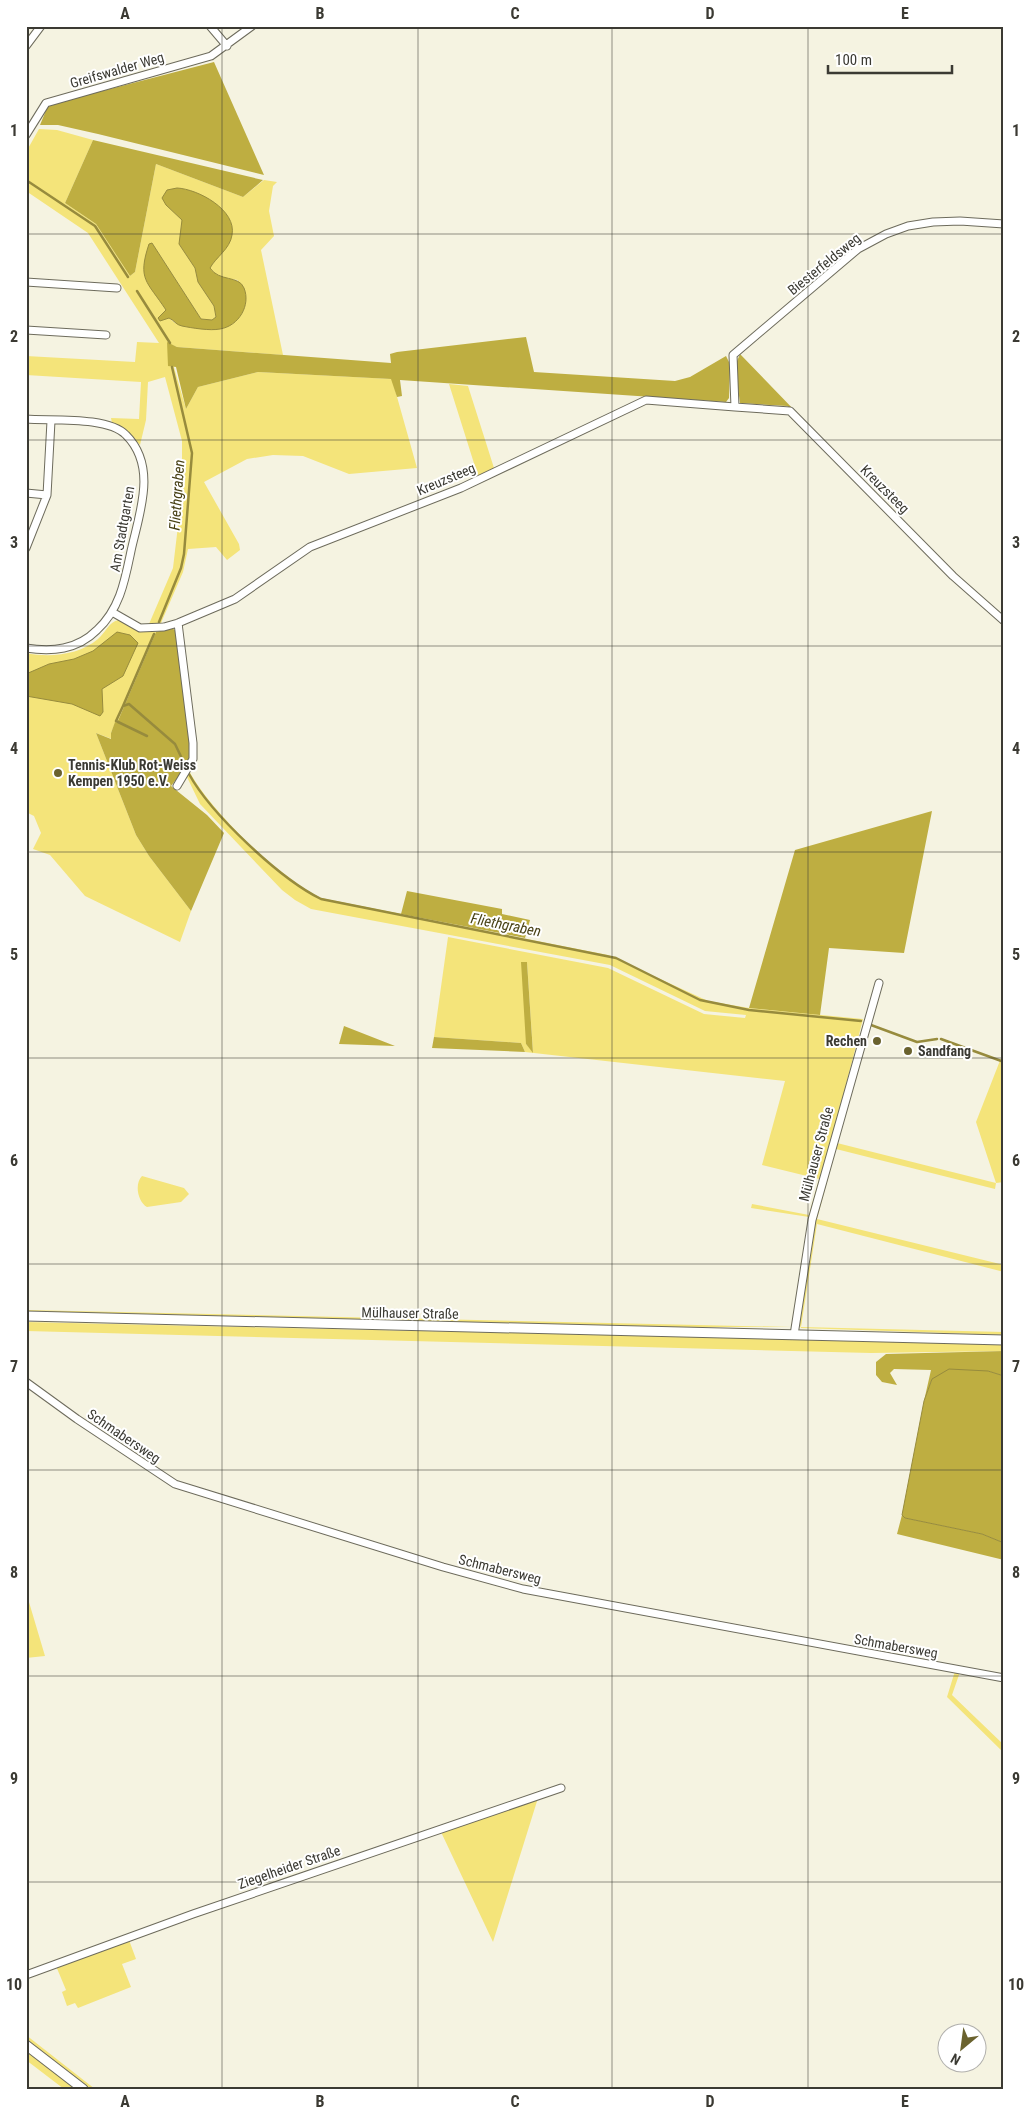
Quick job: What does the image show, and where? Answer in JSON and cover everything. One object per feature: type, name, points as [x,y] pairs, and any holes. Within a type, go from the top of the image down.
[{"type":"street","points":[[26,46],[41,26]]},
{"type":"street","points":[[210,26],[227,46]]},
{"type":"street","name":"Greifswalder Weg","points":[[26,134],[46,103],[211,56],[252,26]]},
{"type":"street","name":"Biesterfeldsweg","points":[[736,407],[733,355],[858,249],[886,234],[908,226],[933,222],[960,221],[1004,224]]},
{"type":"street","points":[[26,282],[117,288]]},
{"type":"street","points":[[26,330],[106,335]]},
{"type":"street","name":"Kreuzsteeg","points":[[112,612],[140,628],[164,627],[178,623],[235,598],[310,547],[461,488],[646,400],[790,411],[953,576],[1004,621]]},
{"type":"street","name":"Am Stadtgarten","points":[[26,419],[106,423],[126,434],[141,460],[143,496],[125,584],[112,612],[98,630],[74,646],[46,651],[26,648]]},
{"type":"street","points":[[26,548],[46,495],[51,421]]},
{"type":"street","points":[[26,493],[46,495]]},
{"type":"street","points":[[26,530],[34,530]]},
{"type":"street","points":[[177,786],[192,759],[193,743],[178,623]]},
{"type":"street","name":"Mülhauser Straße","points":[[794,1335],[812,1220],[879,984]]},
{"type":"street","name":"Mülhauser Straße","points":[[26,1316],[1004,1340]]},
{"type":"street","name":"Schmabersweg","points":[[26,1382],[77,1419],[175,1484],[443,1567],[523,1589],[1004,1678]]},
{"type":"street","name":"Ziegelheider Straße","points":[[26,1975],[193,1914],[561,1788]]},
{"type":"street","points":[[26,2045],[83,2089]]},
{"type":"shaded area","points":[[214,62],[264,175],[58,125],[40,125],[47,108],[52,104]]},
{"type":"shaded area","points":[[39,129],[57,130],[93,140],[65,203],[96,224],[130,276],[135,272],[156,164],[243,197],[264,180],[277,182],[273,186],[269,211],[274,236],[261,250],[283,355],[177,347],[167,343],[186,409],[198,387],[258,372],[392,379],[417,468],[349,474],[303,456],[273,455],[247,459],[204,482],[239,544],[240,550],[227,560],[216,547],[188,549],[183,572],[161,623],[149,624],[173,568],[182,492],[182,441],[165,377],[148,382],[146,420],[140,445],[126,430],[112,423],[111,418],[139,419],[141,382],[26,375],[26,356],[135,362],[137,342],[159,343],[88,233],[26,191],[26,152]],"holes":[[[197,194],[227,219],[231,227],[232,234],[230,240],[209,268],[215,274],[222,277],[238,280],[220,329],[175,323],[169,318],[158,318],[166,310],[145,278],[152,243],[201,319],[212,320],[216,317],[214,306],[198,282],[195,268],[179,244],[183,220],[166,205]]]},
{"type":"shaded area","points":[[93,140],[263,180],[243,197],[156,164],[135,272],[130,276],[96,224],[65,203]]},
{"type":"shaded area","points":[[177,188],[195,192],[214,202],[228,217],[232,226],[229,245],[210,268],[218,275],[238,281],[244,288],[246,301],[242,314],[233,324],[227,327],[216,330],[196,328],[180,325],[169,318],[160,321],[158,318],[166,310],[149,286],[144,273],[149,244],[152,243],[201,319],[212,320],[216,317],[214,306],[198,282],[195,268],[179,244],[182,220],[166,205],[162,198],[167,190]]},
{"type":"shaded area","points":[[526,337],[534,372],[675,381],[690,377],[726,356],[730,364],[729,398],[726,402],[400,380],[402,396],[397,397],[391,379],[258,372],[198,387],[186,409],[176,367],[168,366],[167,342],[177,347],[391,363],[390,354],[397,352]]},
{"type":"shaded area","points":[[740,354],[798,414],[787,406],[740,403],[735,366]]},
{"type":"shaded area","points":[[449,384],[468,386],[494,468],[478,476]]},
{"type":"shaded area","points":[[118,620],[142,632],[156,632],[117,723],[115,723],[111,733],[112,739],[96,733],[136,835],[149,856],[191,911],[180,942],[85,896],[50,855],[33,849],[41,833],[34,816],[26,812],[26,653],[54,655],[82,649],[98,639],[110,625]]},
{"type":"shaded area","points":[[172,628],[176,631],[191,754],[189,763],[171,786],[207,815],[224,833],[191,911],[149,856],[136,835],[96,733],[111,739],[115,722],[117,723],[156,632]]},
{"type":"shaded area","points":[[117,632],[130,635],[138,643],[123,676],[102,689],[103,712],[100,716],[72,704],[26,696],[26,674],[49,664],[74,659],[93,651]]},
{"type":"shaded area","points":[[189,771],[213,806],[267,860],[304,888],[321,898],[608,955],[708,1001],[749,1008],[863,1019],[813,1212],[809,1217],[751,1208],[752,1204],[809,1215],[819,1179],[762,1165],[785,1081],[525,1052],[521,1043],[434,1037],[448,937],[608,968],[704,1014],[745,1018],[746,1015],[705,1011],[610,965],[311,909],[282,890],[200,804],[186,775]],"holes":[[[527,962],[533,1052],[526,1044]]]},
{"type":"shaded area","points":[[932,811],[904,953],[829,948],[820,1015],[749,1008],[795,850]]},
{"type":"shaded area","points":[[407,891],[502,909],[502,914],[530,920],[525,938],[401,914]]},
{"type":"shaded area","points":[[521,962],[527,962],[533,1053],[526,1044]]},
{"type":"shaded area","points":[[344,1026],[395,1046],[339,1044]]},
{"type":"shaded area","points":[[434,1037],[521,1043],[525,1052],[432,1048]]},
{"type":"shaded area","points":[[1004,1057],[1004,1182],[996,1183],[976,1122],[1001,1058]]},
{"type":"shaded area","points":[[837,1143],[996,1183],[995,1189],[836,1149],[817,1219],[1004,1265],[1004,1272],[817,1224],[801,1327],[1004,1332],[1004,1335],[801,1328],[798,1321],[815,1219]]},
{"type":"shaded area","points":[[142,1176],[184,1188],[189,1194],[181,1202],[147,1207],[141,1201],[138,1193],[138,1184]]},
{"type":"shaded area","points":[[26,1310],[791,1327],[631,1327],[26,1314]]},
{"type":"shaded area","points":[[26,1322],[1004,1344],[1004,1351],[871,1353],[26,1331]]},
{"type":"shaded area","points":[[1004,1351],[1004,1376],[988,1371],[932,1379],[924,1401],[931,1370],[894,1369],[890,1373],[897,1385],[882,1382],[876,1375],[876,1362],[886,1354]]},
{"type":"shaded area","points":[[949,1369],[988,1371],[1004,1376],[1004,1543],[982,1534],[905,1518],[902,1515],[924,1401],[932,1379]]},
{"type":"shaded area","points":[[902,1515],[905,1518],[982,1534],[1004,1543],[1004,1560],[897,1534]]},
{"type":"shaded area","points":[[26,1592],[45,1656],[26,1658]]},
{"type":"shaded area","points":[[955,1671],[960,1672],[952,1695],[1004,1745],[1004,1753],[947,1697]]},
{"type":"shaded area","points":[[538,1798],[493,1942],[441,1832]]},
{"type":"shaded area","points":[[129,1940],[136,1959],[122,1964],[131,1987],[78,2008],[75,2003],[67,2006],[62,1992],[66,1990],[56,1966]]},
{"type":"shaded area","points":[[26,2035],[95,2089],[89,2089],[27,2041]]},
{"type":"shaded area","points":[[26,2050],[77,2089],[64,2089],[26,2060]]},
{"type":"waterway","name":"Fliethgraben","points":[[26,180],[95,226],[128,277]]},
{"type":"waterway","name":"Fliethgraben","points":[[137,291],[170,343]]},
{"type":"waterway","name":"Fliethgraben","points":[[159,622],[181,568],[184,554],[192,453],[172,367]]},
{"type":"waterway","name":"Fliethgraben","points":[[154,634],[123,706],[129,704],[175,744],[185,765]]},
{"type":"waterway","points":[[123,706],[116,721],[147,736]]},
{"type":"waterway","name":"Fliethgraben","points":[[189,774],[213,807],[247,844],[286,876],[321,899],[616,958],[700,1000],[749,1010],[861,1021]]},
{"type":"waterway","name":"Fliethgraben","points":[[871,1025],[917,1042],[937,1039]]},
{"type":"waterway","name":"Fliethgraben","points":[[941,1039],[1004,1062]]},
{"type":"place","name":"Tennis-Klub Rot-Weiss Kempen 1950 e.V.","points":[[58,773]]},
{"type":"place","name":"Rechen","points":[[877,1041]]},
{"type":"place","name":"Sandfang","points":[[908,1051]]}]
